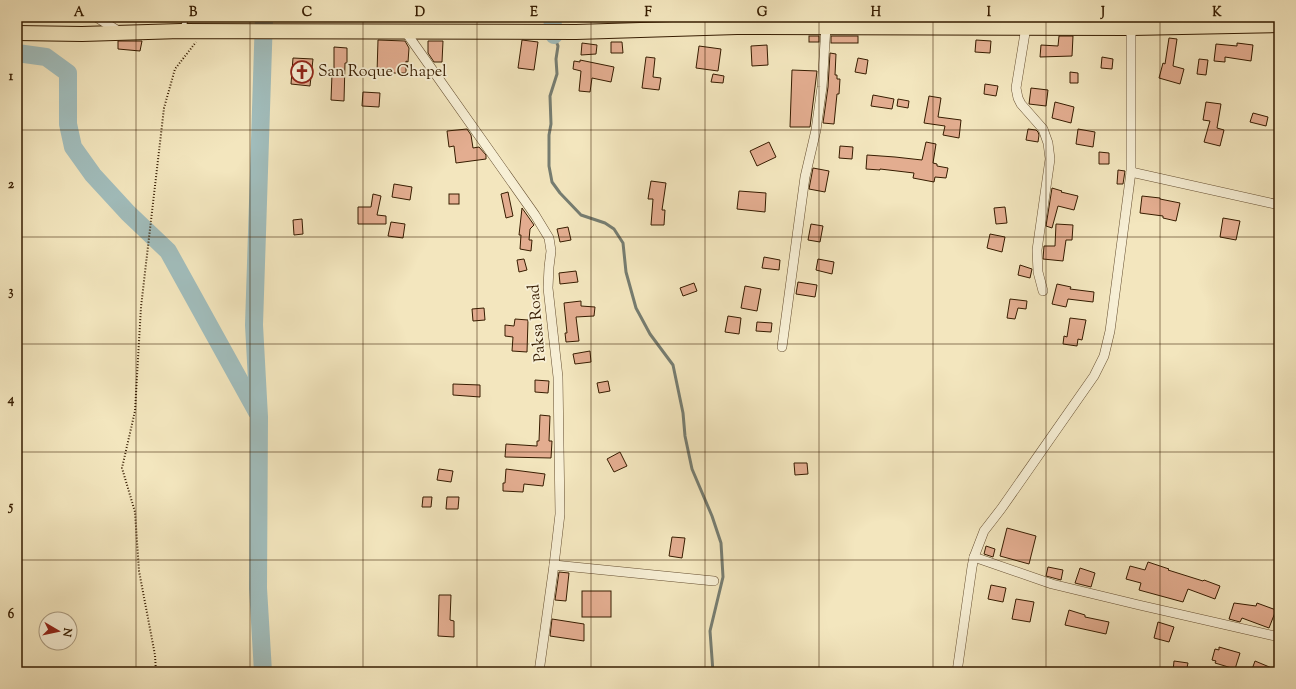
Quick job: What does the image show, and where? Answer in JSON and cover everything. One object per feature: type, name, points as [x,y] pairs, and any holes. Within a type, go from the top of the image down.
[{"type":"main road","points":[[17,33],[82,34],[181,31],[576,32],[737,22],[826,27],[1026,27],[1131,22],[1279,25]]},
{"type":"street","points":[[96,17],[122,33]]},
{"type":"street","points":[[957,672],[974,557],[984,531],[1094,376],[1104,356],[1110,332],[1131,172],[1131,22]]},
{"type":"street","points":[[782,347],[805,177],[817,123],[822,87],[826,27]]},
{"type":"street","points":[[1026,27],[1016,88],[1021,104],[1043,129],[1048,143],[1050,159],[1037,250],[1038,272],[1043,291]]},
{"type":"street","name":"Paksa Road","points":[[405,31],[535,214],[550,238],[551,251],[548,288],[558,377],[560,514],[539,672]]},
{"type":"street","points":[[1131,172],[1279,205]]},
{"type":"street","points":[[974,557],[1052,584],[1279,637]]},
{"type":"street","points":[[554,565],[714,581]]},
{"type":"lane","points":[[181,31],[187,17]]},
{"type":"path","points":[[156,672],[155,655],[139,571],[135,512],[122,468],[135,411],[141,306],[164,108],[175,69],[204,31]]},
{"type":"building","points":[[809,36],[819,36],[819,42],[809,42]]},
{"type":"building","points":[[831,36],[858,36],[858,43],[831,43]]},
{"type":"building","points":[[1059,36],[1073,36],[1072,56],[1040,57],[1041,45],[1058,46]]},
{"type":"building","points":[[1169,38],[1177,39],[1173,66],[1184,69],[1180,84],[1159,78],[1163,63],[1165,64]]},
{"type":"building","points":[[378,40],[405,41],[409,48],[408,62],[406,61],[406,73],[377,73]]},
{"type":"building","points":[[522,40],[538,42],[534,70],[518,68]]},
{"type":"building","points":[[976,40],[991,41],[990,53],[975,52]]},
{"type":"building","points":[[118,41],[142,41],[140,51],[118,49]]},
{"type":"building","points":[[428,41],[443,41],[442,62],[434,62],[428,53]]},
{"type":"building","points":[[611,42],[622,42],[623,53],[611,53]]},
{"type":"building","points":[[582,43],[597,45],[596,54],[581,55]]},
{"type":"building","points":[[1237,43],[1253,45],[1251,61],[1225,57],[1225,62],[1214,61],[1216,44],[1237,46]]},
{"type":"building","points":[[767,45],[768,65],[752,66],[751,46]]},
{"type":"building","points":[[699,46],[721,49],[718,71],[696,68]]},
{"type":"building","points":[[334,47],[347,48],[344,101],[331,100],[332,74],[334,74]]},
{"type":"building","points":[[830,53],[836,54],[835,75],[837,75],[837,79],[840,79],[834,124],[823,123],[828,87]]},
{"type":"building","points":[[646,57],[655,58],[653,77],[661,78],[659,90],[642,88]]},
{"type":"building","points":[[1102,57],[1113,59],[1112,69],[1101,68]]},
{"type":"building","name":"San Roque Chapel","points":[[293,58],[313,59],[310,86],[291,84]]},
{"type":"building","points":[[858,58],[868,60],[866,74],[855,72]]},
{"type":"building","points":[[1199,59],[1208,60],[1206,75],[1197,74]]},
{"type":"building","points":[[580,60],[614,67],[611,82],[592,78],[590,92],[579,91],[581,71],[573,69],[574,61],[580,62]]},
{"type":"building","points":[[792,70],[817,71],[810,127],[790,127]]},
{"type":"building","points":[[1070,72],[1078,73],[1078,83],[1070,83]]},
{"type":"building","points":[[713,74],[724,76],[723,83],[711,82]]},
{"type":"building","points":[[985,84],[998,86],[996,96],[984,94]]},
{"type":"building","points":[[1031,88],[1048,90],[1046,106],[1029,104]]},
{"type":"building","points":[[363,92],[380,93],[379,107],[362,106]]},
{"type":"building","points":[[873,95],[894,99],[892,109],[871,106]]},
{"type":"building","points":[[929,96],[941,98],[938,117],[961,120],[959,138],[943,135],[945,126],[924,123]]},
{"type":"building","points":[[898,99],[909,101],[908,108],[897,106]]},
{"type":"building","points":[[1055,102],[1074,107],[1071,123],[1052,118]]},
{"type":"building","points":[[1206,102],[1221,104],[1217,128],[1224,130],[1220,146],[1204,142],[1210,121],[1203,120]]},
{"type":"building","points":[[1253,113],[1268,117],[1266,126],[1250,122]]},
{"type":"building","points":[[467,129],[471,135],[473,148],[479,147],[486,155],[486,159],[456,163],[454,146],[449,147],[447,131]]},
{"type":"building","points":[[1028,129],[1036,130],[1038,132],[1038,142],[1026,140]]},
{"type":"building","points":[[1078,129],[1095,132],[1093,147],[1076,144]]},
{"type":"building","points":[[769,142],[776,157],[757,166],[750,151]]},
{"type":"building","points":[[926,142],[936,144],[933,163],[937,164],[937,166],[948,168],[946,178],[935,177],[934,182],[913,178],[914,173],[866,169],[867,155],[922,160]]},
{"type":"building","points":[[840,146],[853,147],[852,159],[839,158]]},
{"type":"building","points":[[1099,152],[1109,153],[1109,164],[1099,164]]},
{"type":"building","points":[[813,168],[829,171],[825,192],[809,189]]},
{"type":"building","points":[[1118,170],[1125,171],[1123,184],[1117,184]]},
{"type":"building","points":[[651,181],[666,183],[662,210],[665,210],[664,225],[651,225],[653,199],[648,199]]},
{"type":"building","points":[[394,184],[412,187],[410,200],[392,197]]},
{"type":"building","points":[[1052,188],[1078,196],[1074,210],[1058,206],[1052,228],[1046,226]]},
{"type":"building","points":[[739,191],[766,193],[765,212],[737,209]]},
{"type":"building","points":[[508,192],[513,216],[506,218],[501,194]]},
{"type":"building","points":[[373,194],[381,196],[377,215],[386,216],[386,224],[358,224],[358,207],[371,207]]},
{"type":"building","points":[[449,194],[459,194],[459,204],[449,204]]},
{"type":"building","points":[[1142,196],[1160,198],[1180,203],[1176,221],[1163,218],[1163,216],[1140,213]]},
{"type":"building","points":[[1005,207],[1007,223],[996,224],[994,208]]},
{"type":"building","points":[[522,208],[534,225],[530,229],[529,240],[532,240],[531,251],[520,249],[521,235],[519,235]]},
{"type":"building","points":[[1223,218],[1240,221],[1236,240],[1220,237]]},
{"type":"building","points":[[302,219],[303,234],[294,235],[293,220]]},
{"type":"building","points":[[391,222],[405,224],[403,238],[388,236]]},
{"type":"building","points":[[811,224],[823,226],[820,242],[808,240]]},
{"type":"building","points":[[1056,224],[1073,225],[1072,240],[1066,240],[1063,261],[1043,259],[1044,246],[1055,246]]},
{"type":"building","points":[[568,227],[571,240],[560,242],[557,229]]},
{"type":"building","points":[[990,234],[1005,237],[1002,252],[987,248]]},
{"type":"building","points":[[764,257],[780,260],[779,270],[762,268]]},
{"type":"building","points":[[524,259],[527,270],[519,272],[517,260]]},
{"type":"building","points":[[818,259],[834,262],[832,274],[816,270]]},
{"type":"building","points":[[1020,265],[1032,269],[1030,278],[1018,275]]},
{"type":"building","points":[[576,271],[578,282],[560,284],[559,273]]},
{"type":"building","points":[[798,282],[817,285],[815,297],[796,294]]},
{"type":"building","points":[[694,283],[697,291],[683,296],[680,288]]},
{"type":"building","points":[[1057,284],[1071,287],[1070,289],[1094,292],[1093,302],[1068,299],[1066,307],[1052,304]]},
{"type":"building","points":[[745,286],[761,289],[757,311],[741,308]]},
{"type":"building","points":[[1010,299],[1027,301],[1026,309],[1018,308],[1015,319],[1007,318]]},
{"type":"building","points":[[581,301],[581,306],[595,307],[594,316],[576,317],[579,341],[566,342],[565,333],[567,333],[564,303]]},
{"type":"building","points":[[484,308],[485,320],[473,321],[472,309]]},
{"type":"building","points":[[728,316],[741,318],[739,334],[725,332]]},
{"type":"building","points":[[1070,318],[1086,320],[1082,340],[1078,339],[1077,346],[1063,344],[1064,336],[1067,337]]},
{"type":"building","points":[[515,319],[528,320],[527,352],[512,351],[513,337],[505,336],[505,325],[514,326]]},
{"type":"building","points":[[757,322],[772,323],[771,332],[756,331]]},
{"type":"building","points":[[590,351],[591,362],[575,364],[573,354]]},
{"type":"building","points":[[535,380],[549,381],[548,393],[535,392]]},
{"type":"building","points":[[608,381],[610,391],[599,393],[597,383]]},
{"type":"building","points":[[453,384],[480,385],[480,397],[453,395]]},
{"type":"building","points":[[540,415],[550,416],[549,441],[552,441],[551,458],[505,457],[506,444],[537,446],[537,441],[539,441]]},
{"type":"building","points":[[620,452],[627,466],[614,472],[607,459]]},
{"type":"building","points":[[794,463],[807,463],[808,474],[795,475]]},
{"type":"building","points":[[439,469],[453,471],[451,482],[437,480]]},
{"type":"building","points":[[506,469],[545,474],[543,486],[524,484],[523,492],[503,491]]},
{"type":"building","points":[[423,497],[432,497],[431,507],[422,507]]},
{"type":"building","points":[[447,497],[459,497],[458,509],[446,509]]},
{"type":"building","points":[[1007,528],[1036,536],[1029,564],[1000,556]]},
{"type":"building","points":[[672,537],[685,538],[682,558],[669,556]]},
{"type":"building","points":[[986,546],[995,549],[993,557],[984,554]]},
{"type":"building","points":[[1148,562],[1169,569],[1168,570],[1220,586],[1215,599],[1188,589],[1183,602],[1139,590],[1141,583],[1126,579],[1130,566],[1145,570]]},
{"type":"building","points":[[1048,567],[1063,570],[1061,580],[1046,576]]},
{"type":"building","points":[[1080,568],[1095,573],[1091,587],[1075,583]]},
{"type":"building","points":[[559,572],[569,573],[566,601],[555,600]]},
{"type":"building","points":[[991,585],[1006,588],[1003,602],[988,599]]},
{"type":"building","points":[[582,591],[611,591],[611,617],[582,617]]},
{"type":"building","points":[[439,595],[451,595],[450,620],[454,621],[454,637],[438,636]]},
{"type":"building","points":[[1016,599],[1034,602],[1030,622],[1012,619]]},
{"type":"building","points":[[1234,603],[1256,606],[1257,603],[1276,610],[1269,628],[1242,618],[1240,622],[1229,619]]},
{"type":"building","points":[[1069,610],[1085,615],[1085,617],[1109,622],[1106,634],[1065,625]]},
{"type":"building","points":[[552,619],[584,624],[584,641],[550,636]]},
{"type":"building","points":[[1158,622],[1174,627],[1169,642],[1154,638]]},
{"type":"building","points":[[1219,647],[1240,653],[1235,669],[1215,663],[1216,661],[1212,660],[1215,649],[1219,650]]},
{"type":"building","points":[[1174,661],[1188,663],[1186,672],[1173,671]]},
{"type":"building","points":[[1255,661],[1279,671],[1279,672],[1251,672]]},
{"type":"waterway","points":[[263,672],[258,588],[259,417],[254,325],[264,17]]},
{"type":"waterway","points":[[552,17],[554,35]]},
{"type":"waterway","points":[[554,36],[558,46],[556,59],[557,74],[550,96],[551,124],[549,135],[549,166],[552,182],[560,193],[581,215],[605,223],[614,229],[623,243],[626,272],[636,308],[650,334],[673,365],[683,413],[685,436],[692,469],[712,516],[721,543],[723,577],[710,631],[713,672]]},
{"type":"waterway","points":[[17,53],[46,57],[68,73],[68,124],[73,147],[93,175],[128,213],[168,251],[257,412]]},
{"type":"place","name":"San Roque Chapel","points":[[302,72]]}]
